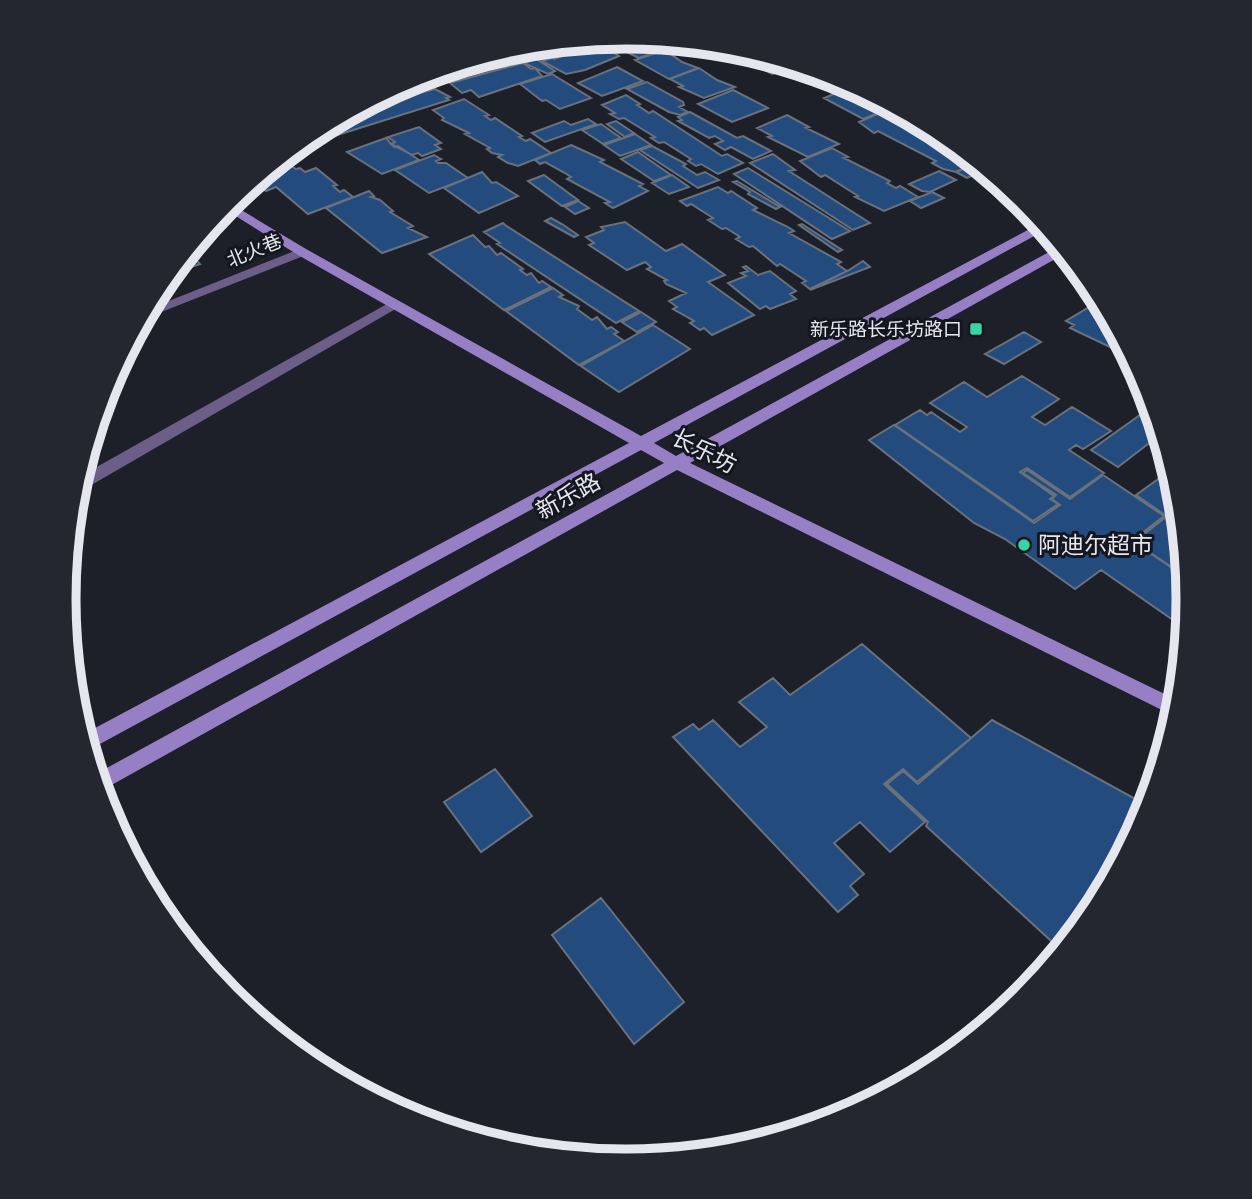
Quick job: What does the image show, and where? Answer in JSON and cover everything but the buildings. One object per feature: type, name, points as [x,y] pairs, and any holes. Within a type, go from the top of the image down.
[{"type":"main road","name":"长乐坊","points":[[236,211],[302,252],[639,443],[1166,704]]},
{"type":"main road","name":"新乐路","points":[[93,738],[1035,231]]},
{"type":"main road","name":"新乐路","points":[[106,779],[1054,254]]},
{"type":"street","name":"北火巷","points":[[158,310],[302,252]]},
{"type":"street","points":[[89,479],[394,304]]},
{"type":"place","name":"新乐路长乐坊路口","points":[[976,329]]},
{"type":"place","name":"阿迪尔超市","points":[[1024,545]]}]
